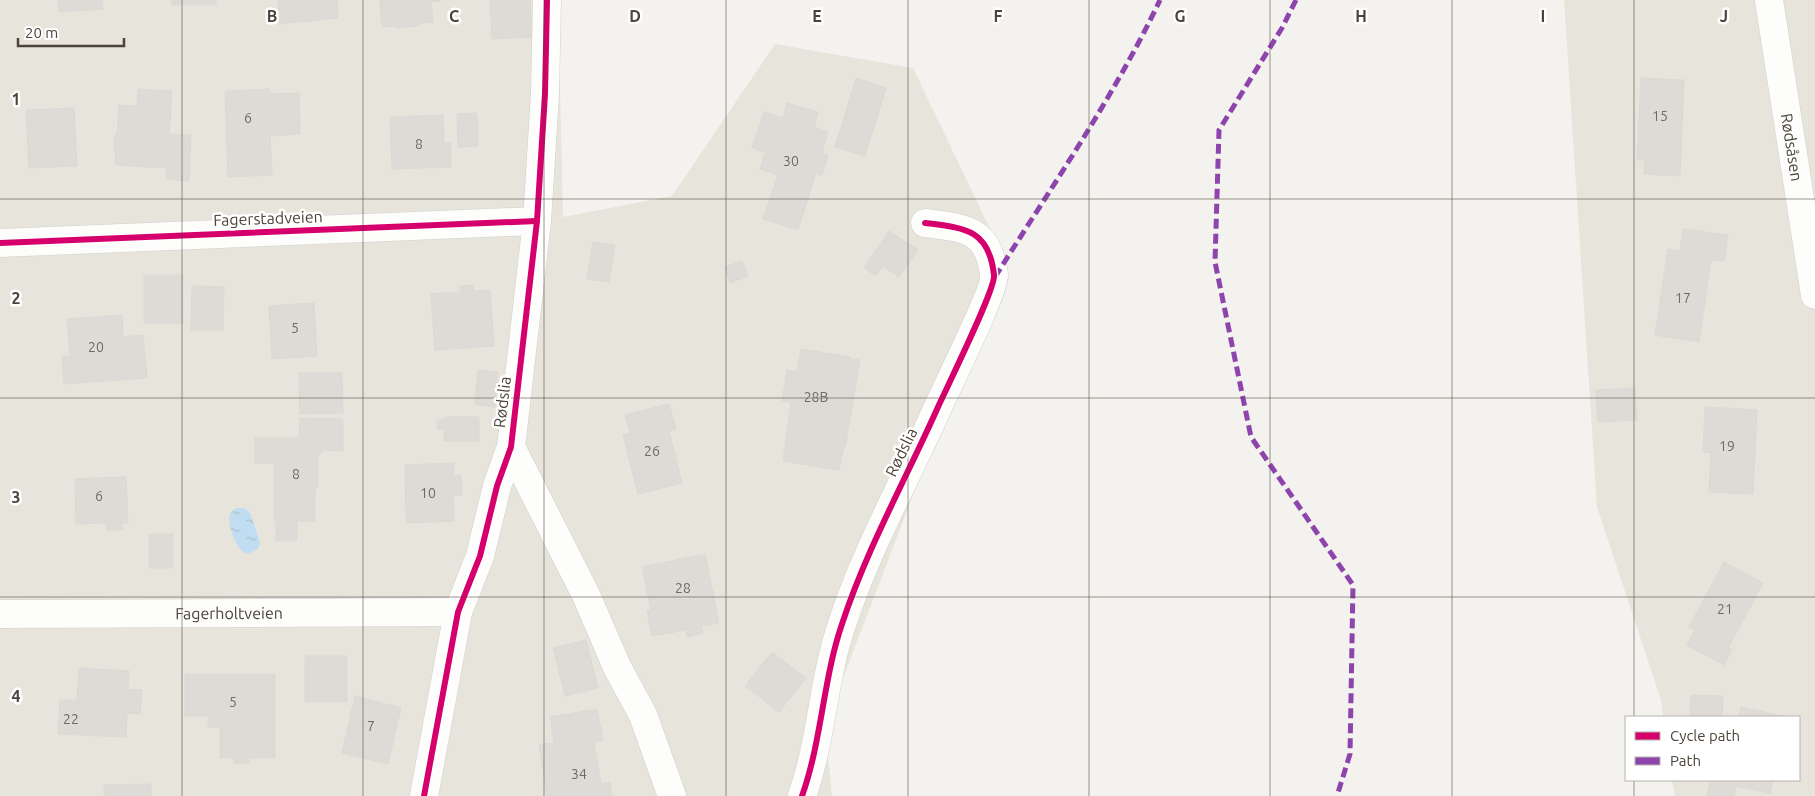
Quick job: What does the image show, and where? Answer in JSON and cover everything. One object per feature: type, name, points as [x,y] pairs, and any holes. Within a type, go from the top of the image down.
[{"type":"street","name":"Rødslia","points":[[424,796],[458,612],[480,556],[497,486],[511,447],[537,221],[545,94],[547,0]]},
{"type":"street","name":"Rødsåsen","points":[[1769,0],[1815,295]]},
{"type":"street","name":"Fagerstadveien","points":[[0,243],[537,221]]},
{"type":"street","name":"Rødslia","points":[[802,796],[813,762],[841,626],[859,576],[985,304],[994,277],[986,245],[974,233],[954,226],[925,223]]},
{"type":"street","name":"Rødslia","points":[[511,447],[574,572],[617,667],[642,715],[672,796]]},
{"type":"street","name":"Fagerholtveien","points":[[0,614],[458,612]]},
{"type":"shaded area","points":[[0,0],[554,0],[559,48],[563,217],[672,196],[775,44],[913,68],[1004,258],[825,725],[832,796],[0,796]]},
{"type":"shaded area","points":[[1564,0],[1815,0],[1815,796],[1675,796],[1672,781],[1800,781],[1800,716],[1663,716],[1661,700],[1597,507]]},
{"type":"water","points":[[236,508],[244,508],[250,512],[260,542],[258,549],[251,553],[246,553],[239,547],[231,529],[229,518]]},
{"type":"building","points":[[58,0],[102,0],[103,9],[59,12]]},
{"type":"building","points":[[172,0],[216,0],[216,5],[172,5]]},
{"type":"building","points":[[278,0],[337,0],[338,18],[280,24]]},
{"type":"building","points":[[380,0],[440,1],[431,2],[433,22],[419,24],[419,26],[397,28],[397,26],[382,27]]},
{"type":"building","points":[[530,0],[532,37],[492,39],[490,1]]},
{"type":"building","points":[[856,78],[886,88],[865,156],[835,147]]},
{"type":"building","points":[[1641,78],[1684,80],[1680,176],[1644,174],[1645,160],[1637,160]]},
{"type":"building","points":[[138,89],[172,91],[167,168],[115,165],[115,135],[117,135],[119,105],[137,106]]},
{"type":"building","points":[[270,89],[270,94],[299,93],[300,134],[270,136],[272,175],[228,177],[225,91]]},
{"type":"building","points":[[787,103],[818,112],[814,127],[828,132],[822,153],[828,155],[822,176],[816,173],[798,230],[763,219],[778,175],[760,169],[765,152],[752,148],[764,112],[783,118]]},
{"type":"building","points":[[74,108],[77,166],[29,168],[26,110]]},
{"type":"building","points":[[477,113],[478,146],[458,147],[457,114]]},
{"type":"building","points":[[443,115],[444,143],[451,142],[451,167],[392,169],[390,117]]},
{"type":"building","points":[[169,134],[191,135],[189,181],[166,179]]},
{"type":"building","points":[[1683,229],[1728,235],[1724,261],[1711,260],[1699,342],[1655,335],[1668,249],[1680,251]]},
{"type":"building","points":[[889,231],[918,250],[899,277],[883,266],[876,276],[864,268]]},
{"type":"building","points":[[593,242],[615,245],[609,282],[587,279]]},
{"type":"building","points":[[742,261],[748,276],[730,283],[725,267]]},
{"type":"building","points":[[144,275],[183,275],[183,323],[144,323]]},
{"type":"building","points":[[473,285],[474,291],[490,290],[494,346],[435,350],[431,294],[461,292],[460,286]]},
{"type":"building","points":[[192,286],[224,287],[223,330],[191,330]]},
{"type":"building","points":[[314,303],[317,356],[272,359],[269,306]]},
{"type":"building","points":[[122,315],[123,337],[143,335],[147,378],[64,384],[62,356],[70,356],[67,319]]},
{"type":"building","points":[[801,349],[860,360],[845,447],[839,470],[783,461],[791,402],[782,401],[787,370],[797,372]]},
{"type":"building","points":[[478,370],[498,372],[495,407],[475,404]]},
{"type":"building","points":[[299,373],[342,373],[343,413],[300,414]]},
{"type":"building","points":[[1635,388],[1637,420],[1598,422],[1596,390]]},
{"type":"building","points":[[669,404],[676,429],[669,431],[682,483],[638,494],[623,435],[630,433],[625,415]]},
{"type":"building","points":[[1705,407],[1757,410],[1753,494],[1709,492],[1711,453],[1703,452]]},
{"type":"building","points":[[444,417],[479,417],[479,441],[444,441],[444,429],[437,429],[437,420],[444,420]]},
{"type":"building","points":[[300,418],[343,419],[343,451],[324,450],[318,455],[315,521],[297,521],[297,541],[276,541],[274,463],[255,463],[255,438],[299,438]]},
{"type":"building","points":[[454,463],[454,476],[461,475],[462,495],[453,496],[454,521],[406,523],[405,465]]},
{"type":"building","points":[[126,477],[128,523],[122,523],[123,530],[106,530],[106,523],[76,524],[75,479]]},
{"type":"building","points":[[149,534],[173,534],[173,568],[149,568]]},
{"type":"building","points":[[705,554],[719,623],[701,626],[703,633],[687,637],[686,630],[652,636],[647,611],[651,610],[642,567]]},
{"type":"building","points":[[1724,562],[1763,583],[1728,648],[1732,650],[1724,665],[1687,645],[1695,630],[1689,627]]},
{"type":"building","points":[[586,640],[598,688],[565,696],[553,648]]},
{"type":"building","points":[[772,652],[806,678],[779,712],[745,686]]},
{"type":"building","points":[[305,656],[347,656],[347,702],[305,702]]},
{"type":"building","points":[[79,668],[129,671],[128,689],[142,690],[140,714],[127,713],[126,737],[58,734],[60,700],[77,700]]},
{"type":"building","points":[[185,674],[275,674],[275,758],[249,758],[249,763],[234,763],[234,758],[220,758],[220,727],[208,727],[208,716],[185,716]]},
{"type":"building","points":[[1691,695],[1723,696],[1722,716],[1690,716]]},
{"type":"building","points":[[355,696],[401,708],[388,764],[342,753]]},
{"type":"building","points":[[1741,707],[1782,716],[1739,716]]},
{"type":"building","points":[[597,709],[603,740],[594,742],[601,784],[610,782],[612,796],[547,796],[539,745],[554,743],[550,717]]},
{"type":"building","points":[[1710,781],[1773,781],[1770,793],[1736,786],[1734,796],[1707,796]]},
{"type":"building","points":[[151,784],[151,796],[104,796],[104,785]]},
{"type":"marked path","points":[[995,277],[1103,106],[1160,0]]},
{"type":"marked path","points":[[1296,0],[1282,28],[1219,130],[1215,262],[1251,437],[1353,585],[1350,754],[1337,796]]},
{"type":"cycle path","points":[[424,796],[458,612],[480,556],[497,486],[511,447],[537,221],[545,94],[547,0]]},
{"type":"cycle path","points":[[0,243],[537,221]]},
{"type":"cycle path","points":[[802,796],[814,753],[836,645],[852,596],[875,541],[926,434],[993,284],[994,275],[991,260],[987,248],[981,240],[963,230],[925,223]]}]
